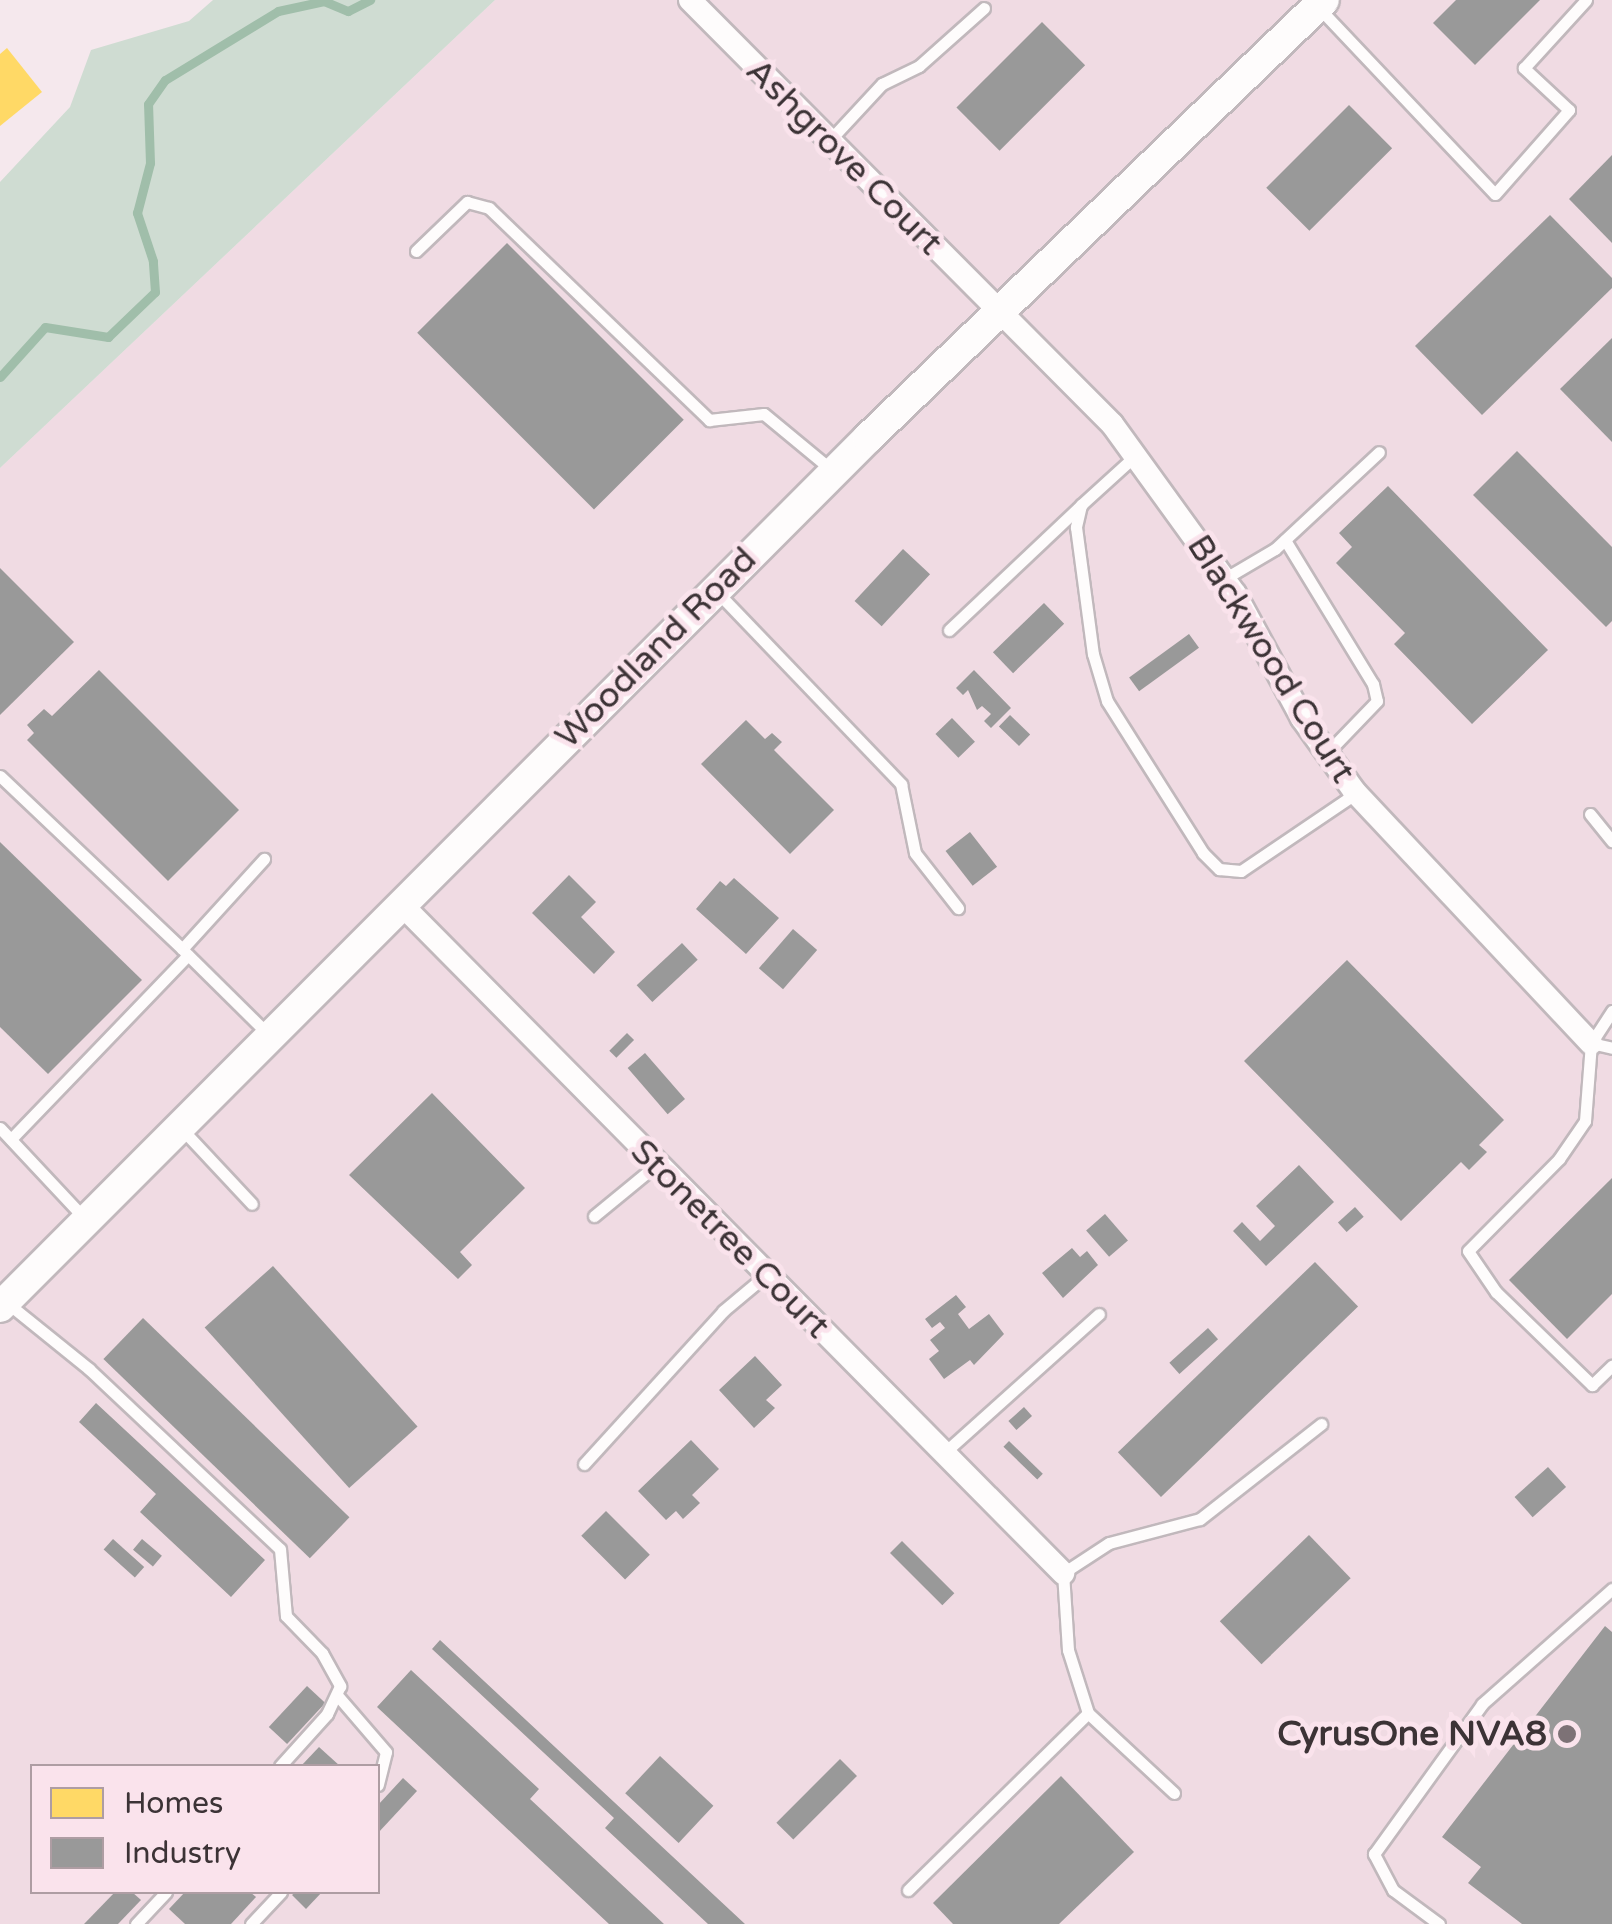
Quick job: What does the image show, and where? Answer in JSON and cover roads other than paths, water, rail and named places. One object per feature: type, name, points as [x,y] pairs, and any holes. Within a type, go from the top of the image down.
[{"type":"street","name":"Ashgrove Court","points":[[690,0],[999,313]]},
{"type":"street","name":"Woodland Road","points":[[2,1301],[89,1223],[177,1124],[834,472],[1318,2]]},
{"type":"street","name":"Blackwood Court","points":[[999,313],[1136,455],[1224,579],[1327,753],[1356,792],[1602,1045]]},
{"type":"street","name":"Stonetree Court","points":[[400,903],[1063,1573]]},
{"type":"lane","points":[[1318,2],[1494,194],[1569,110],[1524,68],[1586,0]]},
{"type":"lane","points":[[829,141],[882,84],[919,66],[984,8]]},
{"type":"lane","points":[[416,251],[467,202],[489,208],[708,420],[764,414],[834,472]]},
{"type":"lane","points":[[1224,579],[1285,540],[1379,452]]},
{"type":"lane","points":[[949,630],[1136,455]]},
{"type":"lane","points":[[1081,505],[1077,551],[1107,701],[1203,853],[1218,869],[1241,870],[1356,792]]},
{"type":"lane","points":[[1285,540],[1373,684],[1376,701],[1327,753]]},
{"type":"lane","points":[[715,590],[901,784],[916,853],[958,908]]},
{"type":"lane","points":[[0,776],[268,1034]]},
{"type":"lane","points":[[1590,814],[1612,841]]},
{"type":"lane","points":[[10,1140],[185,952],[264,859]]},
{"type":"lane","points":[[1612,1011],[1585,1121],[1559,1159],[1468,1251],[1496,1292],[1592,1385],[1612,1366]]},
{"type":"lane","points":[[177,1124],[252,1204]]},
{"type":"lane","points":[[0,1128],[89,1223]]},
{"type":"lane","points":[[594,1216],[656,1165]]},
{"type":"lane","points":[[584,1464],[723,1312],[766,1275]]},
{"type":"lane","points":[[2,1301],[89,1369],[280,1549],[286,1616],[322,1653],[338,1680],[337,1695],[282,1764]]},
{"type":"lane","points":[[944,1454],[1098,1314]]},
{"type":"lane","points":[[1174,1793],[1088,1713],[1068,1650],[1063,1573],[1110,1543],[1200,1518],[1321,1424]]},
{"type":"lane","points":[[1439,1924],[1393,1890],[1374,1854],[1482,1704],[1612,1589]]},
{"type":"lane","points":[[337,1695],[386,1752],[380,1777]]},
{"type":"lane","points":[[908,1890],[1088,1713]]},
{"type":"lane","points":[[136,1924],[164,1894]]},
{"type":"lane","points":[[251,1924],[275,1894]]},
{"type":"waterway","points":[[0,377],[45,327],[108,337],[155,292],[153,261],[137,213],[150,163],[148,104],[165,80],[278,11],[324,1],[348,11],[370,0]]},
{"type":"place","name":"CyrusOne NVA8","points":[[1567,1734]]}]
